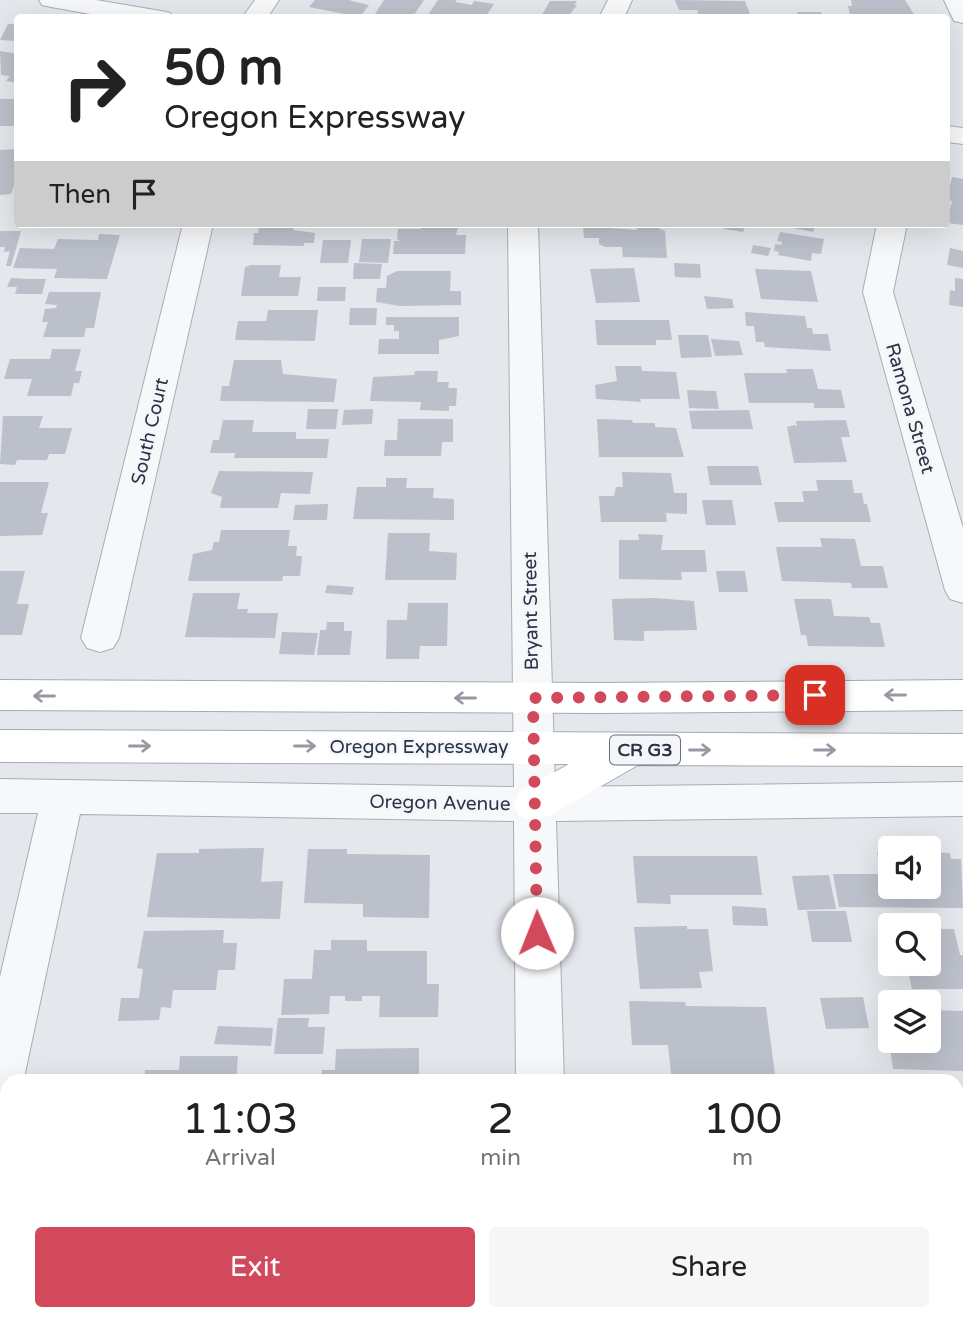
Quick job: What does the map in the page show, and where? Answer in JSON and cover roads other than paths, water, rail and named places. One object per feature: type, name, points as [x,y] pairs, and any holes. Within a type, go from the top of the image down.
[{"type":"main road","points":[[0,695],[533,698],[963,695]]},
{"type":"main road","name":"Oregon Expressway","points":[[0,746],[534,746],[629,750],[963,750]]},
{"type":"main road","points":[[534,804],[629,750]]},
{"type":"street","points":[[51,0],[137,14]]},
{"type":"street","points":[[956,0],[963,16]]},
{"type":"street","name":"South Court","points":[[100,638],[197,228]]},
{"type":"street","name":"Bryant Street","points":[[523,228],[540,1074]]},
{"type":"street","name":"Ramona Street","points":[[891,228],[878,292],[963,590]]},
{"type":"street","name":"Oregon Avenue","points":[[0,796],[534,804],[963,799]]},
{"type":"street","points":[[1,1074],[63,796]]}]
